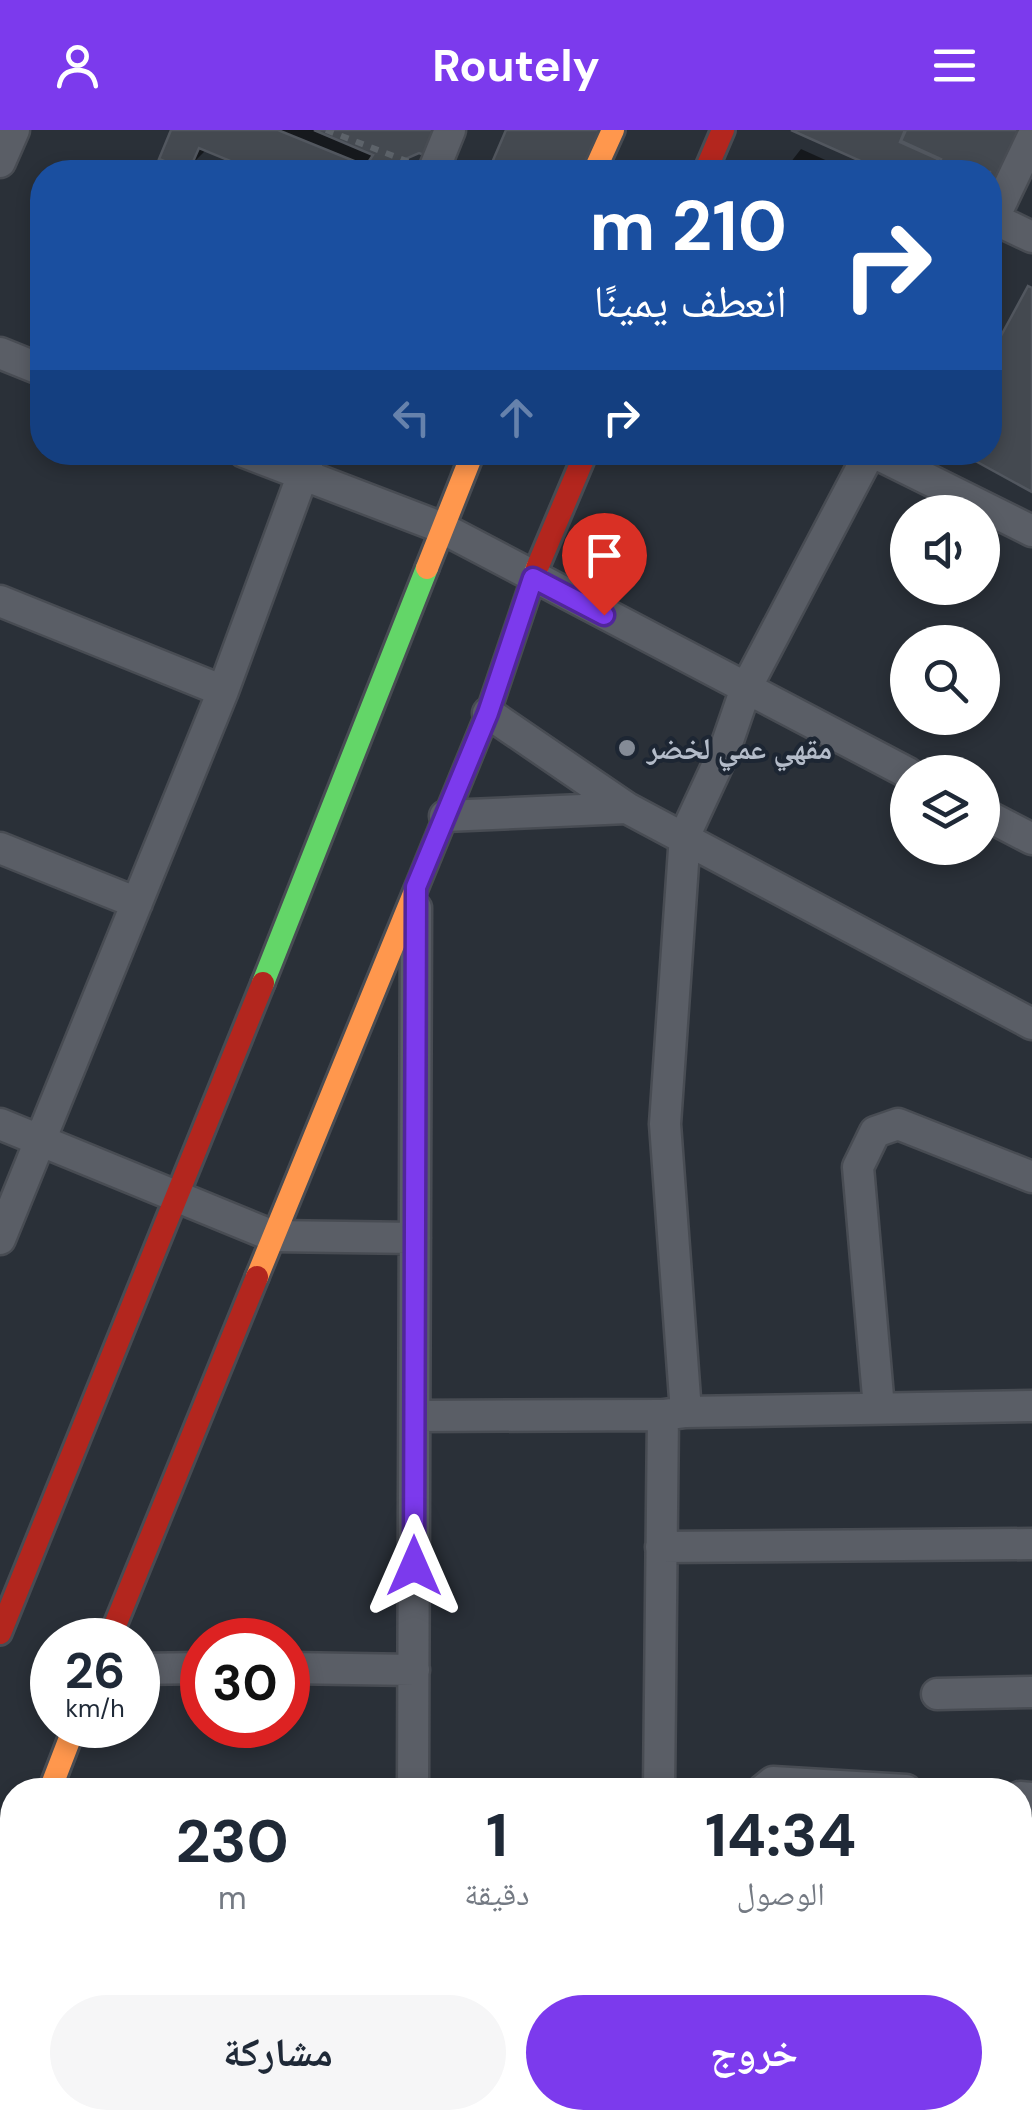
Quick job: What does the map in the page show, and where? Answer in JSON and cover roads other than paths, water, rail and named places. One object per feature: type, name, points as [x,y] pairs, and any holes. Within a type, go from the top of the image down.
[{"type":"street","points":[[0,162],[14,130]]},
{"type":"street","points":[[438,160],[450,130]]},
{"type":"street","points":[[599,160],[613,130]]},
{"type":"street","points":[[710,160],[723,130]]},
{"type":"street","points":[[1002,201],[1032,138]]},
{"type":"street","points":[[1002,226],[1032,238]]},
{"type":"street","points":[[0,353],[30,365]]},
{"type":"street","points":[[0,1238],[223,690],[306,465]]},
{"type":"street","points":[[308,465],[440,526],[890,764]]},
{"type":"street","points":[[0,1634],[178,1198],[466,465]]},
{"type":"street","points":[[117,1618],[488,713],[533,578],[581,465]]},
{"type":"street","points":[[659,1778],[662,1547],[675,1414],[665,1124],[686,836],[725,749],[746,688],[864,465]]},
{"type":"street","points":[[898,465],[1032,530]]},
{"type":"street","points":[[0,601],[223,690]]},
{"type":"street","points":[[488,713],[628,808],[1032,1024]]},
{"type":"street","points":[[445,816],[628,808]]},
{"type":"street","points":[[1000,822],[1032,839]]},
{"type":"street","points":[[0,848],[136,903]]},
{"type":"street","points":[[414,1778],[416,887]]},
{"type":"street","points":[[0,1124],[273,1236],[415,1238]]},
{"type":"street","points":[[879,1408],[858,1167],[875,1132],[898,1124],[1032,1176]]},
{"type":"street","points":[[415,1416],[1032,1406]]},
{"type":"street","points":[[662,1547],[1032,1544]]},
{"type":"street","points":[[310,1668],[414,1670]]},
{"type":"street","points":[[937,1694],[1032,1692]]},
{"type":"street","points":[[55,1778],[66,1748]]},
{"type":"place","name":"مقهي عمي لخضر","points":[[627,748]]}]
